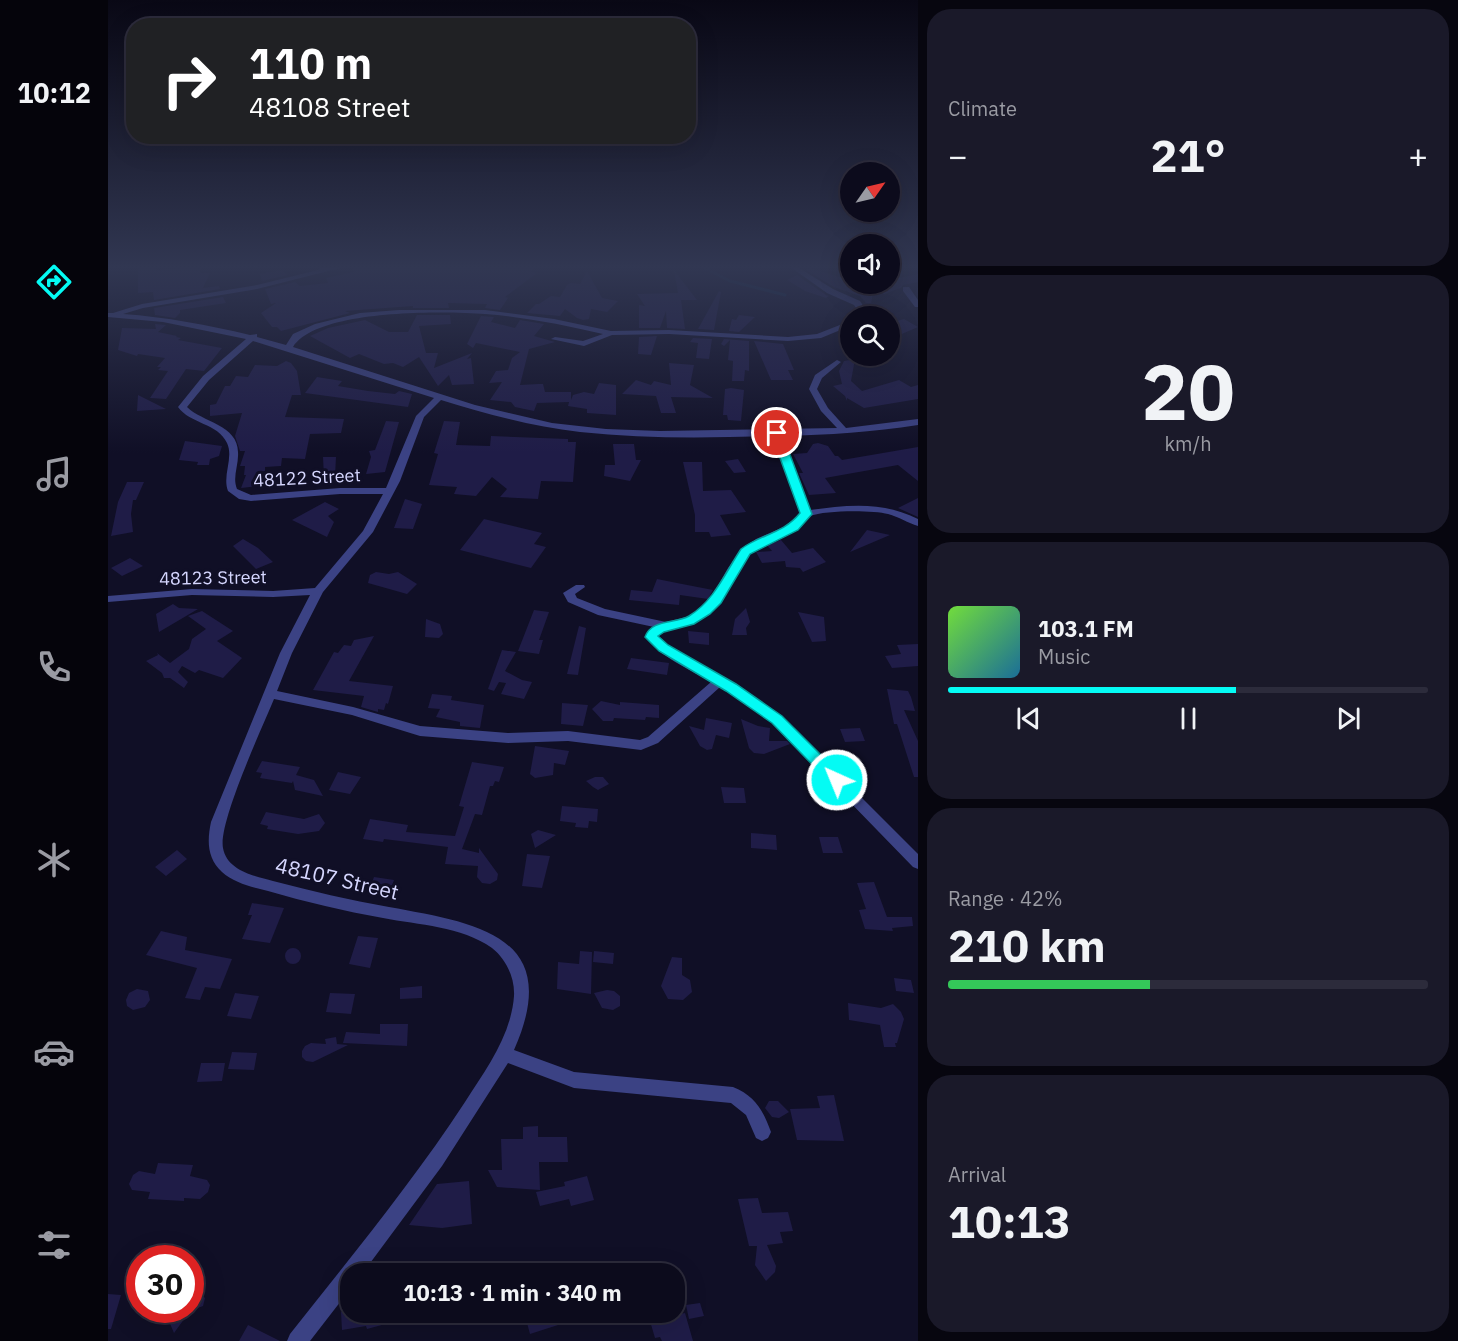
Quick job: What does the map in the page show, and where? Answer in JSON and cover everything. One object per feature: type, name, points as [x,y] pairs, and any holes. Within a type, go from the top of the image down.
[{"type":"street","points":[[220,329],[254,336],[441,396],[525,420],[582,430],[659,434],[777,433],[844,431],[918,422]]},
{"type":"street","points":[[289,347],[296,336],[312,329]]},
{"type":"street","points":[[590,329],[611,333],[669,332],[803,339],[836,329]]},
{"type":"street","points":[[555,339],[584,344],[611,333]]},
{"type":"street","name":"48122 Street","points":[[254,336],[206,378],[182,407],[187,414],[220,428],[233,442],[231,487],[243,497],[340,491],[390,491]]},
{"type":"street","points":[[837,362],[818,377],[813,389],[824,409],[844,431]]},
{"type":"street","name":"48107 Street","points":[[297,1341],[447,1146],[511,1039],[520,1011],[522,992],[519,974],[511,957],[496,943],[449,925],[301,894],[248,880],[234,873],[222,862],[215,849],[218,822],[269,694],[318,591],[368,532],[390,491],[420,416],[441,396]]},
{"type":"street","points":[[777,433],[806,514]]},
{"type":"street","points":[[918,523],[898,513],[878,507],[806,514],[794,528],[753,546],[745,552],[714,603],[706,612],[689,621],[653,632],[651,637],[656,643],[720,681],[777,720],[918,863]]},
{"type":"street","points":[[580,587],[569,593],[572,600],[602,612],[668,626]]},
{"type":"street","name":"48123 Street","points":[[108,599],[192,592],[273,594],[318,591]]},
{"type":"street","points":[[269,694],[334,706],[420,731],[508,738],[568,736],[641,746],[653,740],[720,681]]},
{"type":"street","points":[[503,1053],[574,1080],[733,1095],[746,1101],[755,1111],[762,1132]]},
{"type":"building","points":[[122,329],[162,329],[158,332],[181,338],[178,340],[222,348],[204,371],[186,369],[166,399],[150,398],[168,371],[158,370],[161,367],[157,367],[165,358],[138,354],[137,356],[118,350]]},
{"type":"building","points":[[327,329],[382,329],[389,332],[408,332],[410,329],[420,329],[426,353],[438,353],[434,368],[472,353],[467,359],[471,358],[474,384],[452,385],[449,375],[438,386],[419,357],[403,367],[393,363],[384,364],[359,354],[350,358],[310,336]]},
{"type":"building","points":[[475,329],[540,329],[534,336],[555,342],[529,349],[520,385],[543,384],[545,392],[571,392],[571,400],[573,395],[584,392],[594,394],[599,383],[616,385],[616,415],[587,413],[587,409],[568,406],[569,402],[537,403],[534,411],[515,407],[511,402],[490,400],[502,382],[489,383],[496,371],[508,370],[512,358],[520,352],[476,343],[473,348],[467,344]]},
{"type":"building","points":[[730,329],[743,329],[739,332],[729,331]]},
{"type":"building","points":[[900,329],[914,329],[900,335]]},
{"type":"building","points":[[657,336],[651,355],[638,354],[639,337]]},
{"type":"building","points":[[693,338],[712,339],[709,359],[696,358],[698,343],[690,342]]},
{"type":"building","points":[[724,339],[749,341],[749,371],[745,370],[744,381],[732,381],[733,361],[728,360],[730,340],[724,346],[721,344]]},
{"type":"building","points":[[754,341],[783,344],[794,370],[788,370],[793,380],[771,380]]},
{"type":"building","points":[[286,361],[291,363],[297,371],[301,395],[292,395],[285,417],[344,419],[341,433],[310,434],[305,459],[282,458],[281,466],[265,467],[265,471],[258,472],[257,486],[241,488],[246,475],[244,475],[245,466],[240,466],[245,451],[240,451],[235,436],[242,413],[210,416],[210,405],[216,404],[225,386],[230,386],[236,376],[248,377],[255,365],[277,366]]},
{"type":"building","points":[[669,363],[694,365],[690,385],[713,398],[671,397],[676,413],[661,413],[656,396],[622,394],[636,380],[651,385],[654,381],[671,385]]},
{"type":"building","points":[[842,366],[854,366],[851,381],[862,391],[899,380],[911,387],[918,385],[918,399],[864,408],[847,398],[847,401],[845,396],[833,386],[842,384],[839,371]]},
{"type":"building","points":[[317,377],[342,381],[338,386],[395,394],[399,391],[412,394],[408,407],[305,393]]},
{"type":"building","points":[[725,389],[744,390],[741,421],[728,420],[727,415],[723,415]]},
{"type":"building","points":[[138,395],[166,409],[137,411]]},
{"type":"building","points":[[386,421],[399,422],[385,472],[366,474],[371,457],[369,451],[375,450]]},
{"type":"building","points":[[444,421],[460,422],[456,445],[490,446],[491,436],[568,439],[568,442],[576,442],[573,482],[541,481],[538,499],[500,497],[507,489],[492,477],[476,496],[454,494],[457,487],[429,485],[438,454],[434,453]]},
{"type":"building","points":[[185,441],[222,446],[219,456],[210,459],[209,465],[197,465],[198,462],[179,460]]},
{"type":"building","points":[[613,444],[634,444],[636,460],[641,460],[630,481],[604,476],[605,465],[615,465]]},
{"type":"building","points":[[813,444],[828,446],[835,456],[842,460],[918,447],[918,481],[898,465],[825,478],[836,493],[809,495],[799,473],[803,473],[793,454],[807,453]]},
{"type":"building","points":[[323,457],[336,457],[335,476],[324,477]]},
{"type":"building","points":[[738,459],[746,472],[734,473],[725,461]]},
{"type":"building","points":[[683,462],[702,462],[703,491],[731,490],[746,512],[720,515],[731,535],[711,537],[709,532],[695,532],[695,515]]},
{"type":"building","points":[[127,482],[144,482],[136,500],[133,500],[131,514],[133,532],[111,536],[118,502]]},
{"type":"building","points":[[918,498],[918,517],[898,508]]},
{"type":"building","points":[[405,499],[422,504],[413,529],[394,528]]},
{"type":"building","points":[[325,502],[339,509],[328,516],[334,522],[327,537],[292,520]]},
{"type":"building","points":[[484,519],[542,533],[534,544],[546,547],[531,568],[460,550]]},
{"type":"building","points":[[867,530],[890,535],[850,552]]},
{"type":"building","points":[[243,539],[258,548],[273,562],[256,569],[233,546]]},
{"type":"building","points":[[781,540],[792,553],[813,548],[826,562],[803,572],[800,568],[786,567],[785,561],[762,563],[756,552],[772,551],[767,545]]},
{"type":"building","points":[[130,558],[143,566],[122,576],[111,568]]},
{"type":"building","points":[[376,572],[389,574],[398,572],[417,584],[407,594],[368,583],[370,575]]},
{"type":"building","points":[[657,579],[713,590],[708,599],[680,595],[679,605],[629,600],[631,590],[652,592]]},
{"type":"building","points":[[173,604],[179,608],[198,609],[159,632],[156,614]]},
{"type":"building","points":[[746,608],[750,622],[746,628],[747,635],[732,635],[735,619]]},
{"type":"building","points":[[534,610],[549,612],[539,640],[543,640],[539,654],[518,651]]},
{"type":"building","points":[[202,611],[233,631],[217,641],[242,658],[223,678],[199,670],[195,673],[182,666],[178,672],[188,682],[184,688],[170,678],[164,678],[162,673],[146,661],[158,655],[157,653],[170,663],[189,649],[192,639],[206,629],[188,616]]},
{"type":"building","points":[[798,612],[824,617],[826,641],[812,642]]},
{"type":"building","points":[[426,619],[440,624],[443,634],[439,638],[425,637]]},
{"type":"building","points":[[579,626],[586,628],[578,675],[567,674]]},
{"type":"building","points":[[688,631],[709,633],[709,645],[689,643]]},
{"type":"building","points":[[374,636],[349,681],[393,686],[384,710],[378,709],[378,712],[361,707],[364,696],[313,690],[334,652],[338,653],[344,645],[351,646],[354,640]]},
{"type":"building","points":[[918,644],[918,666],[892,668],[885,656],[901,654],[897,645]]},
{"type":"building","points":[[502,650],[516,652],[505,671],[522,680],[532,682],[524,699],[501,694],[506,683],[499,682],[494,691],[488,689]]},
{"type":"building","points":[[631,658],[669,663],[667,675],[627,669]]},
{"type":"building","points":[[887,689],[908,691],[911,697],[915,711],[904,710],[918,741],[918,777],[914,777],[897,724],[894,724]]},
{"type":"building","points":[[432,694],[452,696],[451,700],[484,705],[480,728],[460,726],[460,722],[436,717],[440,709],[428,708]]},
{"type":"building","points":[[601,701],[620,705],[620,702],[659,705],[659,718],[646,717],[645,720],[614,718],[613,721],[603,721],[592,709]]},
{"type":"building","points":[[562,703],[588,705],[583,726],[561,724]]},
{"type":"building","points":[[706,718],[732,723],[729,738],[716,735],[712,749],[707,750],[700,746],[689,726],[704,730]]},
{"type":"building","points":[[741,719],[770,728],[769,741],[787,741],[790,744],[764,754],[754,753],[749,748]]},
{"type":"building","points":[[860,728],[865,741],[845,742],[840,729]]},
{"type":"building","points":[[535,746],[569,751],[565,765],[554,763],[553,775],[535,778],[530,774]]},
{"type":"building","points":[[262,761],[300,767],[296,775],[314,780],[323,796],[295,790],[293,781],[292,783],[260,778],[262,773],[256,772]]},
{"type":"building","points":[[472,762],[504,767],[499,782],[495,781],[493,786],[490,786],[482,815],[475,814],[462,849],[479,853],[479,848],[498,874],[497,880],[490,884],[482,883],[477,877],[478,866],[445,864],[448,847],[384,839],[383,842],[363,839],[370,819],[408,825],[406,832],[455,836],[464,807],[459,806]]},
{"type":"building","points":[[338,772],[361,777],[350,794],[329,790]]},
{"type":"building","points":[[595,777],[603,777],[609,784],[598,790],[586,781]]},
{"type":"building","points":[[721,787],[744,788],[746,803],[724,803]]},
{"type":"building","points":[[562,806],[598,809],[597,822],[589,821],[588,828],[575,827],[576,823],[560,821]]},
{"type":"building","points":[[266,812],[304,819],[319,814],[325,823],[319,831],[298,834],[267,829],[268,826],[260,824]]},
{"type":"building","points":[[538,830],[556,835],[535,848],[531,834]]},
{"type":"building","points":[[751,833],[776,835],[777,850],[751,848]]},
{"type":"building","points":[[819,837],[838,837],[843,853],[823,853]]},
{"type":"building","points":[[177,850],[187,859],[166,876],[155,867]]},
{"type":"building","points":[[527,854],[550,856],[542,888],[522,886]]},
{"type":"building","points":[[374,877],[394,880],[388,897],[368,893]]},
{"type":"building","points":[[874,882],[887,917],[912,917],[913,926],[892,928],[893,931],[865,929],[859,910],[866,909],[857,883]]},
{"type":"building","points":[[252,903],[284,908],[270,943],[242,939],[252,915],[248,915]]},
{"type":"building","points":[[161,931],[187,937],[185,950],[232,959],[220,989],[205,987],[200,1000],[185,998],[197,968],[146,955]]},
{"type":"building","points":[[358,936],[378,938],[370,968],[349,964]]},
{"type":"building","points":[[290,948],[296,948],[301,956],[299,962],[290,964],[285,959],[285,953]]},
{"type":"building","points":[[580,951],[592,952],[591,994],[557,989],[558,962],[579,964]]},
{"type":"building","points":[[594,951],[614,953],[613,964],[593,962]]},
{"type":"building","points":[[672,957],[682,958],[682,975],[690,980],[692,992],[683,1000],[668,999],[661,986]]},
{"type":"building","points":[[894,978],[911,980],[914,993],[896,991]]},
{"type":"building","points":[[422,986],[422,998],[400,999],[400,988]]},
{"type":"building","points":[[137,989],[148,991],[150,1000],[145,1007],[133,1010],[127,1006],[126,1000],[129,993]]},
{"type":"building","points":[[614,991],[620,996],[620,1006],[613,1010],[602,1008],[594,993]]},
{"type":"building","points":[[235,993],[259,996],[251,1019],[227,1016]]},
{"type":"building","points":[[330,993],[355,994],[351,1014],[326,1012]]},
{"type":"building","points":[[848,1003],[881,1008],[893,1004],[904,1019],[897,1043],[895,1043],[896,1047],[884,1047],[880,1025],[849,1020]]},
{"type":"building","points":[[380,1024],[408,1024],[407,1046],[343,1043],[346,1032],[380,1034]]},
{"type":"building","points":[[336,1037],[337,1044],[348,1045],[313,1062],[306,1061],[302,1057],[305,1046],[311,1043],[326,1044],[325,1039]]},
{"type":"building","points":[[232,1052],[257,1053],[254,1070],[228,1069]]},
{"type":"building","points":[[201,1063],[225,1063],[222,1081],[197,1082]]},
{"type":"building","points":[[834,1095],[844,1141],[797,1140],[790,1109],[820,1108],[817,1096]]},
{"type":"building","points":[[769,1101],[778,1101],[789,1112],[779,1118],[772,1117],[765,1108]]},
{"type":"building","points":[[538,1126],[538,1137],[567,1137],[568,1162],[539,1162],[540,1190],[497,1187],[488,1170],[502,1170],[501,1139],[523,1139],[523,1127]]},
{"type":"building","points":[[158,1163],[193,1165],[190,1176],[207,1180],[210,1185],[208,1192],[200,1199],[184,1198],[184,1201],[148,1199],[150,1192],[132,1190],[129,1184],[133,1175],[139,1171],[155,1174]]},
{"type":"building","points":[[587,1176],[594,1200],[571,1206],[569,1199],[540,1206],[536,1192],[565,1186],[564,1182]]},
{"type":"building","points":[[469,1181],[472,1224],[442,1228],[409,1225],[437,1184]]},
{"type":"building","points":[[758,1198],[762,1213],[788,1212],[793,1231],[780,1232],[783,1243],[767,1245],[776,1266],[775,1272],[766,1281],[755,1265],[757,1246],[749,1246],[738,1199]]},
{"type":"building","points":[[108,1294],[121,1295],[111,1329],[108,1329]]},
{"type":"building","points":[[700,1303],[704,1316],[689,1319],[686,1305]]},
{"type":"building","points":[[685,1313],[693,1341],[662,1341],[660,1337],[655,1338],[651,1323],[685,1323]]},
{"type":"building","points":[[170,1323],[181,1323],[174,1333]]},
{"type":"building","points":[[342,1323],[389,1323],[367,1329],[366,1326],[342,1330]]},
{"type":"building","points":[[527,1323],[557,1323],[558,1325],[530,1334]]},
{"type":"building","points":[[248,1325],[280,1341],[239,1341]]},
{"type":"route","points":[[777,433],[806,514],[794,528],[753,546],[745,552],[714,603],[706,612],[689,621],[659,628],[653,632],[651,637],[663,648],[702,669],[777,720],[837,780]]}]
